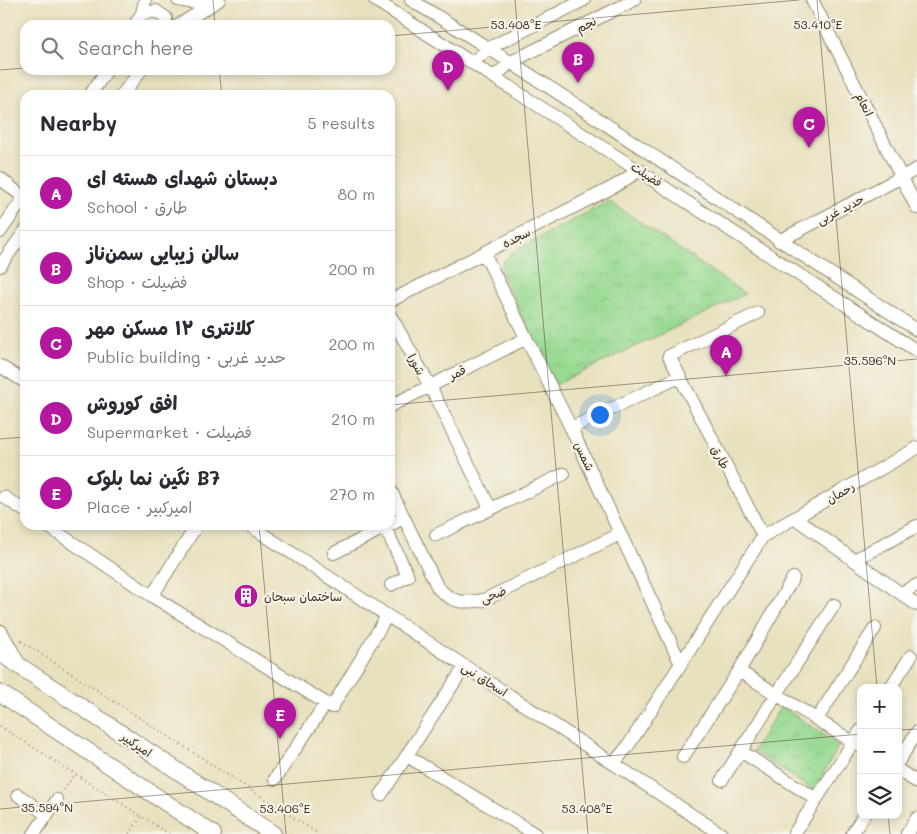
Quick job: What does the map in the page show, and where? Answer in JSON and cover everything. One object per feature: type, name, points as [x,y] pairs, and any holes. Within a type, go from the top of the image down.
[{"type":"main road","points":[[0,633],[17,664]]},
{"type":"main road","name":"امیرکبیر","points":[[0,654],[273,834]]},
{"type":"main road","points":[[0,693],[213,834]]},
{"type":"street","points":[[138,20],[142,13],[145,0]]},
{"type":"street","points":[[178,0],[196,3],[218,0]]},
{"type":"street","points":[[187,20],[218,0]]},
{"type":"street","name":"فضیلت","points":[[375,0],[917,351]]},
{"type":"street","name":"فضیلت","points":[[411,0],[511,62],[779,241],[917,330]]},
{"type":"street","name":"نجم","points":[[473,62],[489,48],[584,0]]},
{"type":"street","name":"نجم","points":[[494,76],[511,62],[634,0]]},
{"type":"street","name":"انعام","points":[[817,2],[917,208]]},
{"type":"street","points":[[142,13],[156,12],[166,18],[166,20]]},
{"type":"street","points":[[93,90],[104,75]]},
{"type":"street","points":[[126,90],[138,75]]},
{"type":"street","name":"حدید غربی","points":[[779,241],[917,169]]},
{"type":"street","name":"سجده","points":[[395,298],[615,186],[640,170]]},
{"type":"street","points":[[0,178],[20,194]]},
{"type":"street","points":[[0,232],[20,203]]},
{"type":"street","points":[[0,266],[20,238]]},
{"type":"street","name":"شمس","points":[[484,253],[525,340],[572,428],[680,662]]},
{"type":"street","name":"طارق","points":[[758,313],[669,356],[763,536]]},
{"type":"street","name":"شورا","points":[[395,324],[430,386],[490,508]]},
{"type":"street","name":"قمر","points":[[395,404],[525,340]]},
{"type":"street","points":[[0,366],[20,379]]},
{"type":"street","points":[[572,428],[679,377]]},
{"type":"street","name":"رحمان","points":[[763,536],[917,448]]},
{"type":"street","points":[[436,535],[564,474]]},
{"type":"street","points":[[4,497],[20,508]]},
{"type":"street","name":"ضحی","points":[[395,499],[438,588],[450,600],[465,602],[484,600],[620,534]]},
{"type":"street","points":[[395,522],[404,518]]},
{"type":"street","points":[[795,518],[917,605]]},
{"type":"street","points":[[854,560],[917,526]]},
{"type":"street","points":[[53,530],[152,596],[332,707],[387,616]]},
{"type":"street","points":[[152,596],[194,530]]},
{"type":"street","name":"اسحاق نبی","points":[[257,530],[721,834]]},
{"type":"street","points":[[334,553],[377,530]]},
{"type":"street","points":[[387,530],[408,576],[390,585]]},
{"type":"street","points":[[614,763],[628,746],[680,662],[763,536]]},
{"type":"street","points":[[684,758],[739,671],[793,578]]},
{"type":"street","points":[[901,593],[917,585]]},
{"type":"street","points":[[722,780],[742,752],[834,605]]},
{"type":"street","points":[[817,719],[875,628]]},
{"type":"street","points":[[893,684],[911,656]]},
{"type":"street","points":[[381,795],[465,666]]},
{"type":"street","points":[[739,671],[857,744],[816,799],[794,834]]},
{"type":"street","points":[[275,779],[326,703]]},
{"type":"street","points":[[902,756],[917,732]]},
{"type":"street","points":[[742,752],[816,799]]},
{"type":"street","points":[[407,756],[535,834]]},
{"type":"street","points":[[902,773],[917,782]]},
{"type":"street","points":[[18,795],[46,814]]},
{"type":"street","points":[[34,834],[57,800]]},
{"type":"street","points":[[906,834],[917,818]]},
{"type":"street","points":[[852,834],[861,819]]},
{"type":"path","points":[[17,639],[319,834]]},
{"type":"path","points":[[0,726],[169,834]]},
{"type":"path","points":[[57,800],[75,773]]},
{"type":"path","points":[[130,834],[141,817]]},
{"type":"green space","points":[[609,201],[745,294],[555,385],[500,271],[503,262],[513,252]]},
{"type":"green space","points":[[781,706],[839,745],[814,791],[753,751]]},
{"type":"place","name":"سالن زیبایی سمن‌ناز","points":[[578,83]]},
{"type":"place","name":"افق کوروش","points":[[448,91]]},
{"type":"place","name":"کلانتری ۱۲ مسکن مهر","points":[[809,148]]},
{"type":"place","name":"دبستان شهدای هسته ای","points":[[726,376]]},
{"type":"place","name":"ساختمان سبحان","points":[[246,596]]},
{"type":"place","name":"نگین نما بلوک B7","points":[[280,739]]}]
